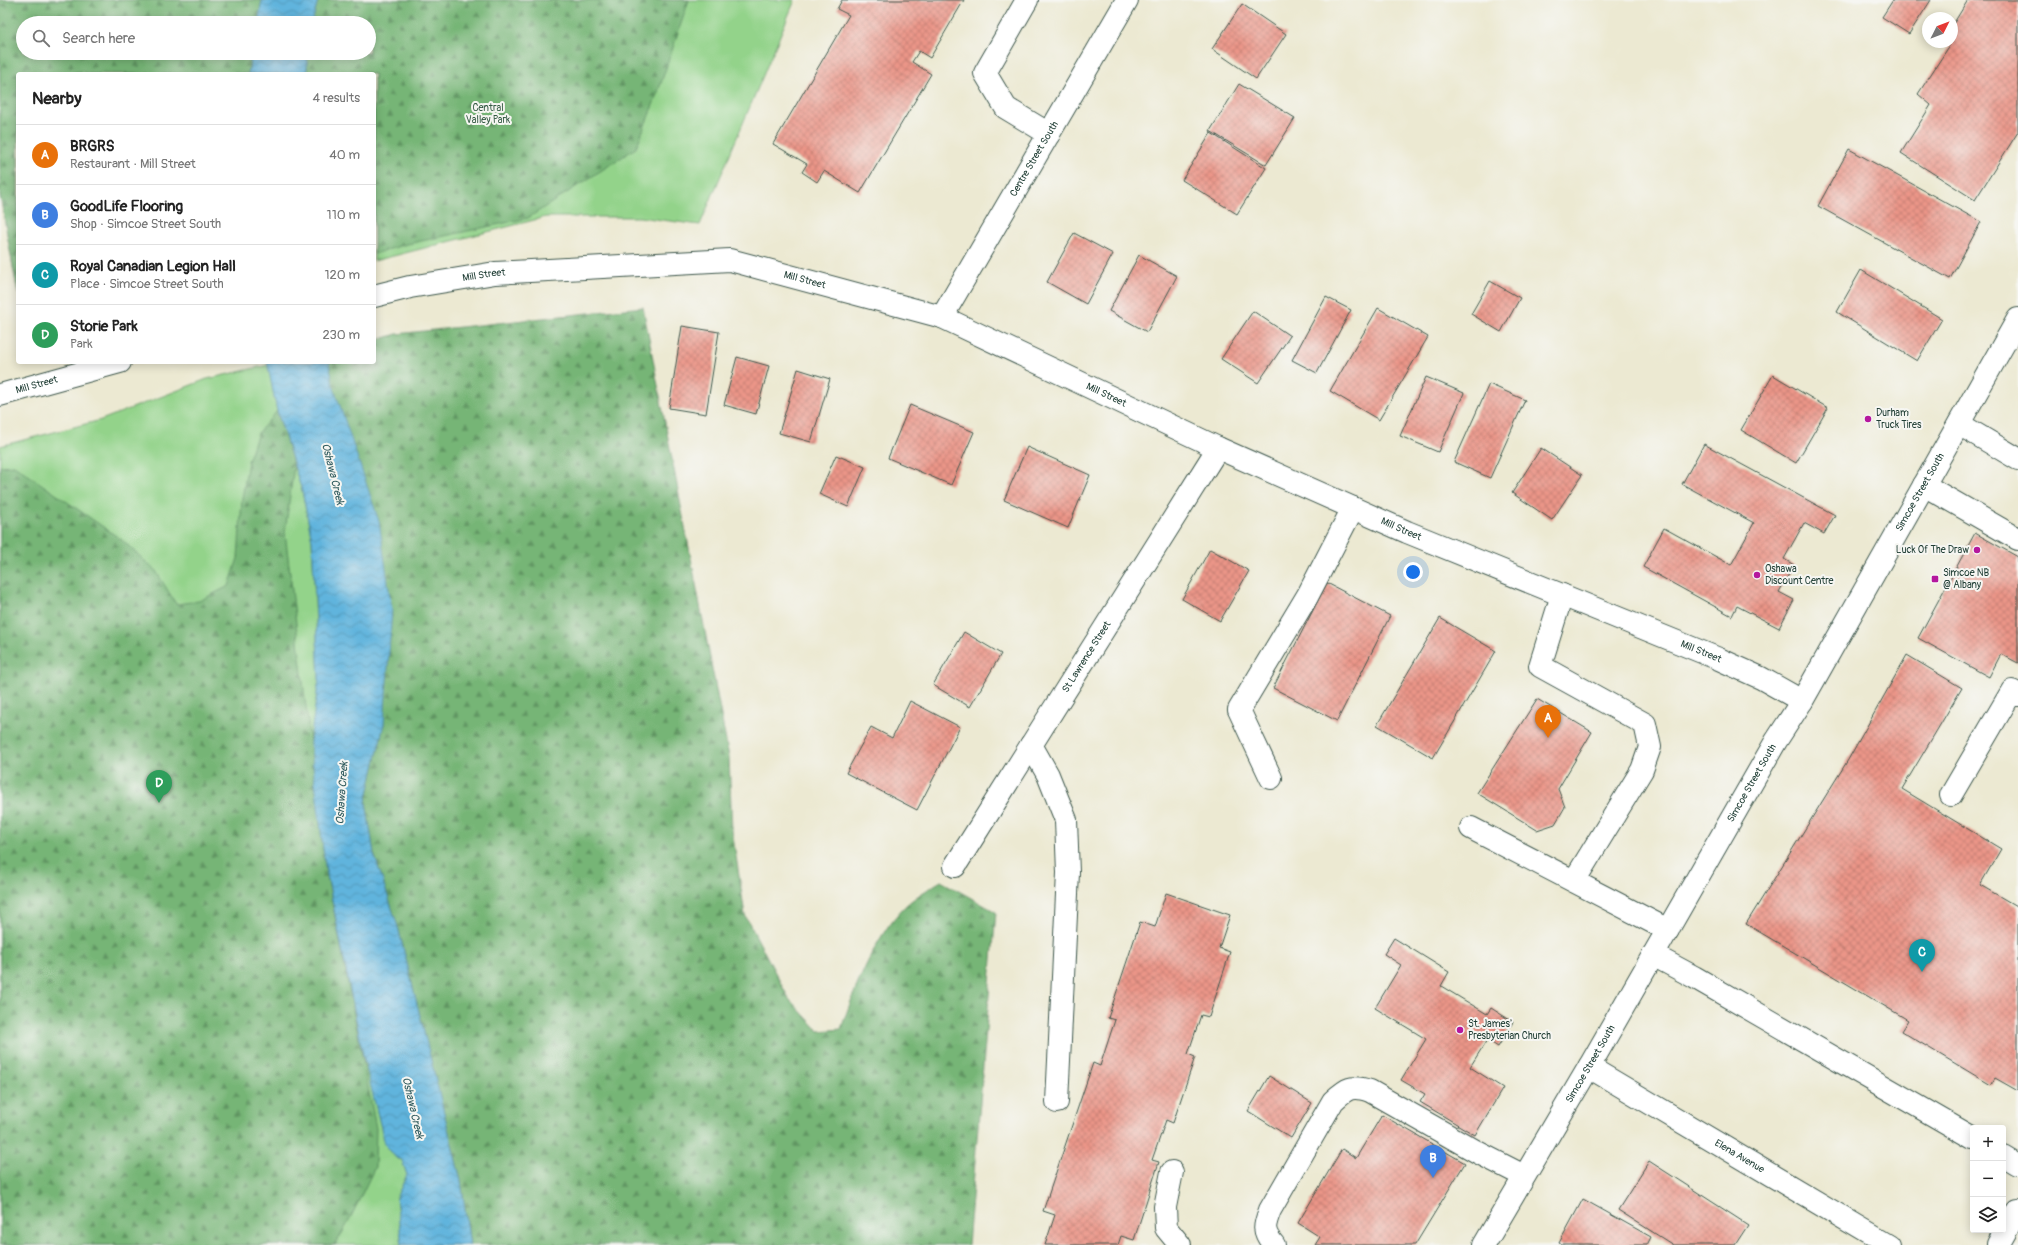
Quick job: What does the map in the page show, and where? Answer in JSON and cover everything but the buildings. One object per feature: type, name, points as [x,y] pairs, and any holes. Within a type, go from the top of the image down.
[{"type":"street","points":[[1027,0],[985,72],[1006,108],[1049,134]]},
{"type":"street","name":"Centre Street South","points":[[942,317],[1127,0]]},
{"type":"street","name":"Mill Street","points":[[376,296],[410,287],[495,273],[730,260],[942,317],[1218,448],[1414,535],[1719,659],[1760,678],[1802,701]]},
{"type":"street","name":"Simcoe Street South","points":[[1484,1245],[1589,1067],[1776,741],[1802,701],[2018,319]]},
{"type":"street","name":"Mill Street","points":[[0,395],[113,364]]},
{"type":"street","points":[[1958,424],[2018,459]]},
{"type":"street","name":"St Lawrence Street","points":[[955,866],[1218,448]]},
{"type":"street","points":[[1924,485],[2018,539]]},
{"type":"street","points":[[1271,778],[1239,710],[1308,595],[1353,508]]},
{"type":"street","points":[[1562,595],[1540,666],[1645,724],[1650,747],[1642,770],[1574,881]]},
{"type":"street","points":[[1951,795],[2012,691],[2018,695]]},
{"type":"street","points":[[1031,745],[1048,776],[1066,820],[1068,874],[1057,1102]]},
{"type":"street","points":[[1471,828],[1668,930]]},
{"type":"street","points":[[1653,955],[1694,977],[1970,1136]]},
{"type":"street","name":"Elena Avenue","points":[[1589,1067],[1889,1245]]},
{"type":"street","points":[[1274,1245],[1268,1238],[1264,1226],[1270,1210],[1333,1101],[1345,1090],[1356,1086],[1370,1090],[1479,1153],[1524,1176]]},
{"type":"street","points":[[2006,1157],[2018,1164]]},
{"type":"street","points":[[1172,1172],[1165,1207],[1166,1228],[1180,1245]]},
{"type":"street","points":[[1999,1245],[2018,1212]]},
{"type":"green space","name":"Central Valley Park","points":[[0,0],[795,0],[700,225],[639,217],[546,217],[376,260],[376,72],[16,72],[16,283],[0,195]]},
{"type":"green space","points":[[0,0],[262,0],[259,16],[16,16],[16,60],[251,60],[248,72],[16,72],[16,283],[0,195]]},
{"type":"green space","points":[[318,0],[689,0],[657,95],[636,148],[528,218],[403,245],[376,253],[376,72],[307,72],[307,60],[376,60],[376,16],[314,16]]},
{"type":"green space","points":[[643,307],[729,757],[732,830],[745,915],[789,999],[819,1031],[841,1029],[868,960],[888,927],[911,901],[941,881],[996,912],[968,1245],[470,1245],[461,1181],[398,927],[374,854],[366,802],[384,724],[329,364],[376,364],[376,340],[397,334]]},
{"type":"green space","points":[[268,365],[277,411],[302,491],[312,540],[319,679],[310,741],[325,865],[364,1059],[385,1144],[396,1158],[402,1160],[407,1175],[396,1198],[402,1245],[0,1245],[0,446],[101,420],[207,379]]},
{"type":"green space","points":[[277,411],[294,466],[285,532],[325,865],[376,1128],[375,1167],[348,1223],[335,1245],[0,1245],[0,466],[14,465],[122,540],[156,571],[176,604],[199,601],[229,586],[238,558],[242,499],[248,461],[258,433]]},
{"type":"water","points":[[262,0],[318,0],[314,16],[259,16]]},
{"type":"water","points":[[251,60],[307,60],[307,72],[248,72]]},
{"type":"water","name":"Oshawa Creek","points":[[267,364],[329,364],[333,385],[379,521],[392,610],[384,724],[366,802],[374,854],[398,927],[461,1181],[470,1245],[402,1245],[396,1198],[407,1175],[402,1160],[396,1158],[385,1144],[364,1059],[325,865],[310,741],[319,679],[312,540],[302,491],[277,411]]},
{"type":"place","name":"Durham Truck Tires","points":[[1868,419]]},
{"type":"place","name":"Luck Of The Draw","points":[[1977,550]]},
{"type":"place","name":"Oshawa Discount Centre","points":[[1757,575]]},
{"type":"place","name":"Simcoe NB @ Albany","points":[[1935,579]]},
{"type":"place","name":"BRGRS","points":[[1548,738]]},
{"type":"place","name":"Storie Park","points":[[159,803]]},
{"type":"place","name":"Royal Canadian Legion Hall","points":[[1922,972]]},
{"type":"place","name":"St. James' Presbyterian Church","points":[[1460,1030]]},
{"type":"place","name":"GoodLife Flooring","points":[[1433,1178]]}]
